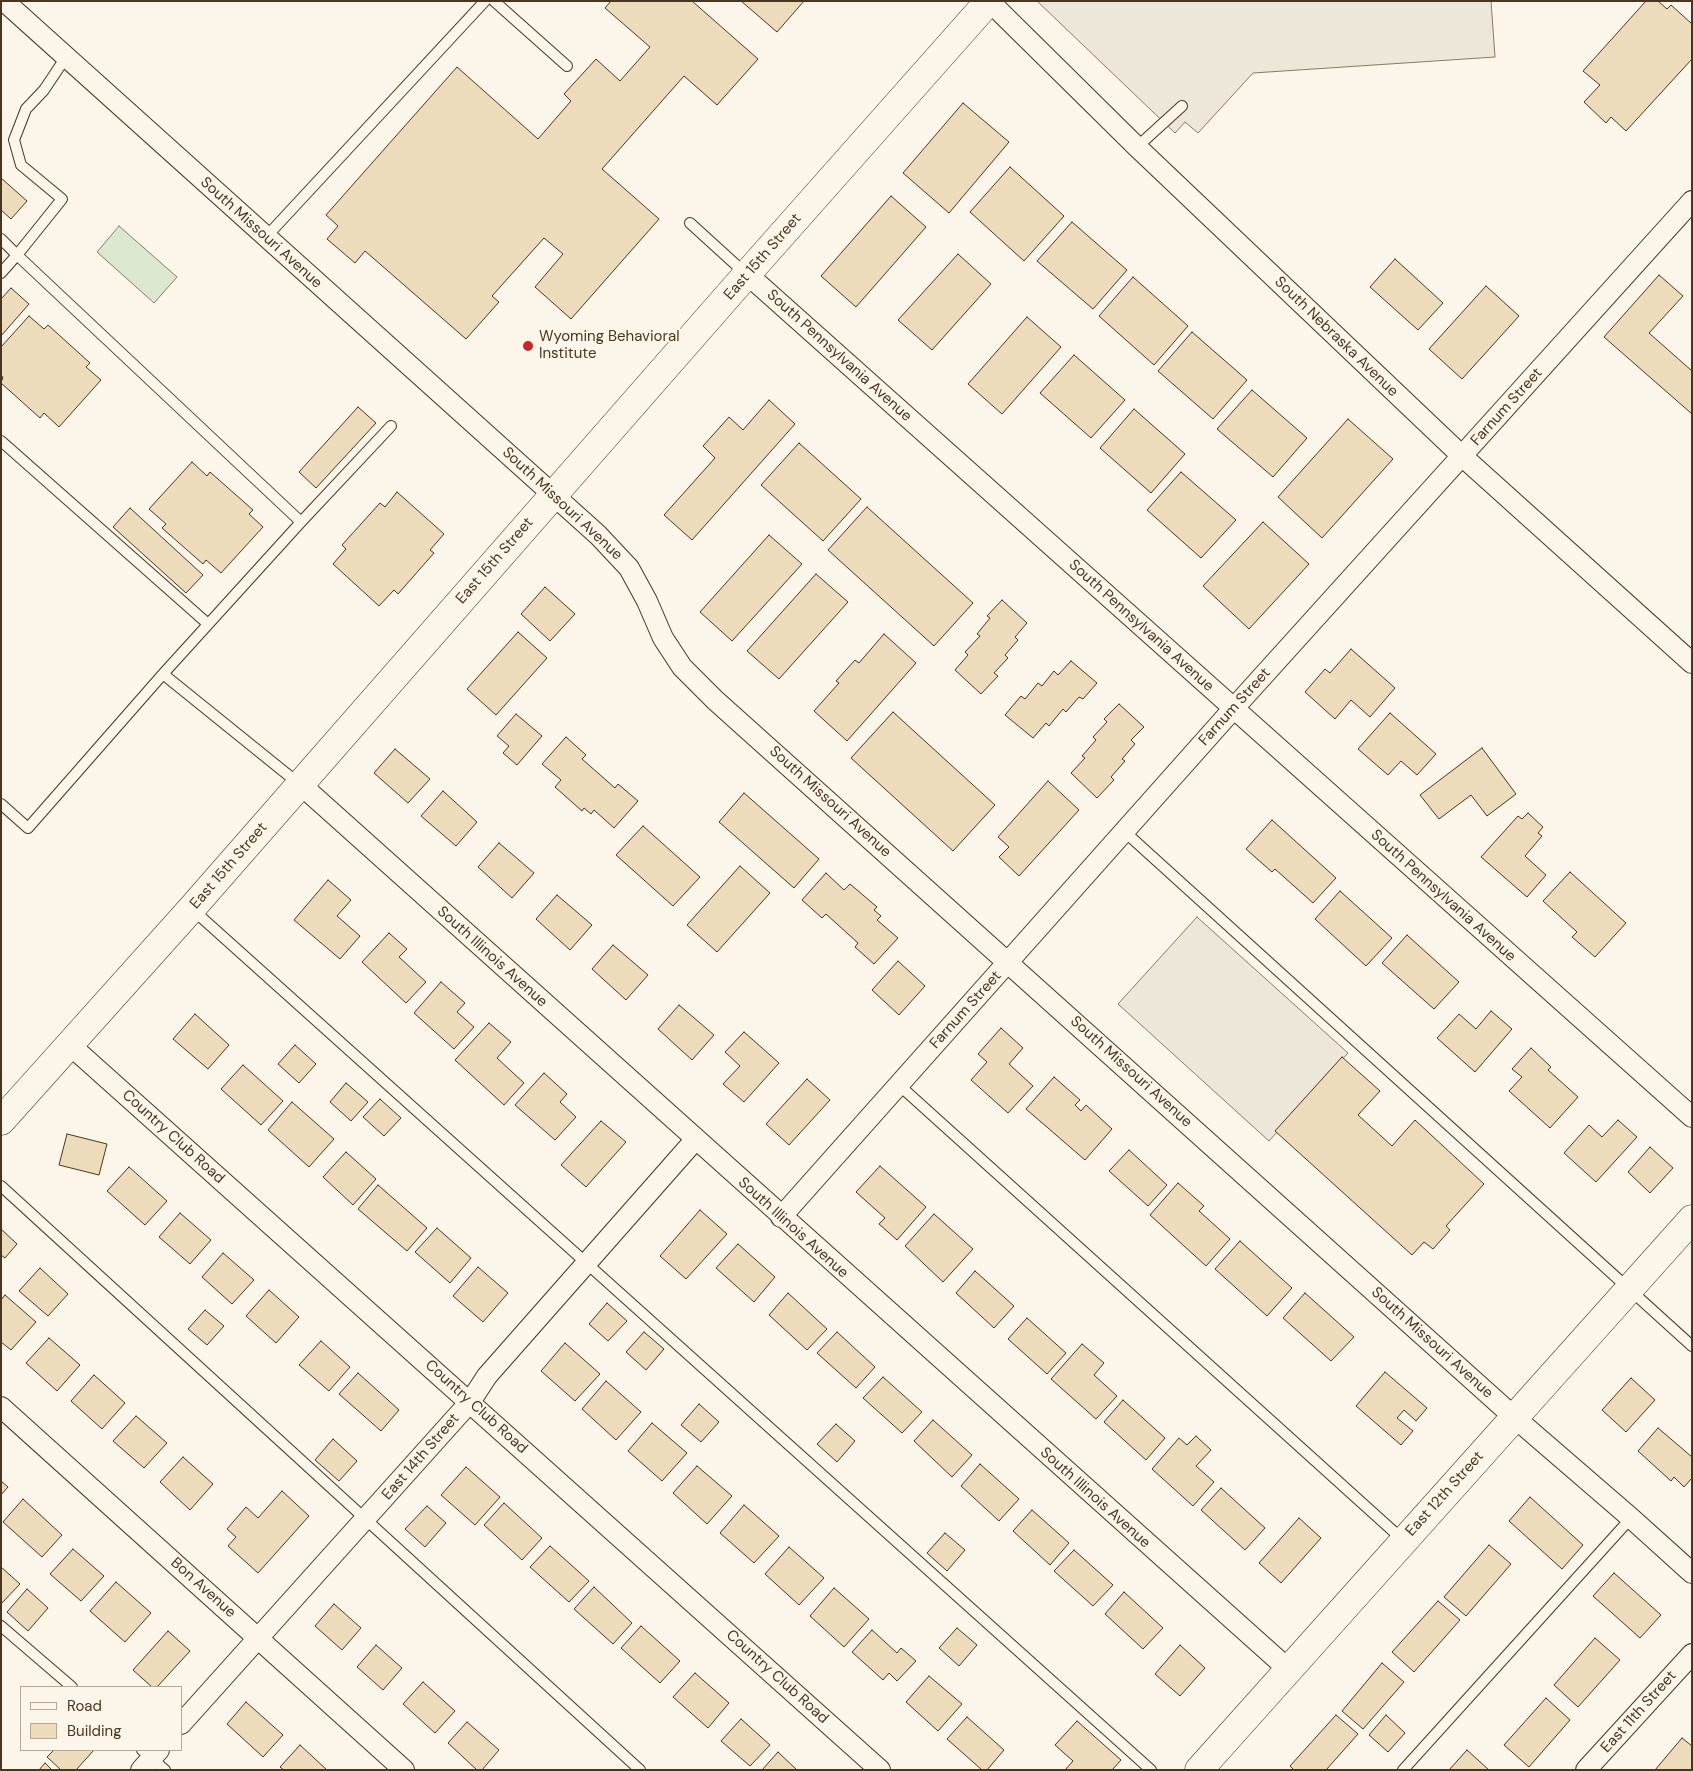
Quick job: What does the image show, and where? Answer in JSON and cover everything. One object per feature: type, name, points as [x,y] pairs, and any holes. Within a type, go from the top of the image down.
[{"type":"main road","name":"East 15th Street","points":[[1,1121],[192,908],[747,274],[989,1]]},
{"type":"main road","name":"East 12th Street","points":[[1199,1770],[1692,1219]]},
{"type":"street","name":"South Missouri Avenue","points":[[4,1],[598,535],[629,568],[647,601],[663,638],[682,667],[715,700],[1514,1417],[1692,1573]]},
{"type":"street","name":"South Nebraska Avenue","points":[[989,1],[1137,147],[1462,456],[1692,663]]},
{"type":"street","name":"Farnum Street","points":[[781,1217],[1234,708],[1690,206]]},
{"type":"street","name":"South Pennsylvania Avenue","points":[[747,274],[1692,1118]]},
{"type":"street","name":"South Illinois Avenue","points":[[300,784],[1288,1670]]},
{"type":"street","name":"Country Club Road","points":[[70,1045],[880,1770]]},
{"type":"street","name":"East 14th Street","points":[[182,1723],[470,1402],[486,1376],[695,1140]]},
{"type":"street","name":"Bon Avenue","points":[[1,1407],[404,1770]]},
{"type":"street","name":"East 11th Street","points":[[1586,1770],[1692,1654]]},
{"type":"lane","points":[[266,237],[485,1]]},
{"type":"lane","points":[[494,1],[567,66]]},
{"type":"lane","points":[[1,273],[62,199],[21,165],[14,140],[26,109],[44,90],[66,58]]},
{"type":"lane","points":[[1137,147],[1182,106]]},
{"type":"lane","points":[[690,223],[747,274]]},
{"type":"lane","points":[[1,239],[300,522]]},
{"type":"lane","points":[[1,804],[28,828],[300,522],[391,426]]},
{"type":"lane","points":[[1,441],[208,624]]},
{"type":"lane","points":[[163,674],[300,784]]},
{"type":"lane","points":[[1124,832],[1692,1346]]},
{"type":"lane","points":[[192,908],[1151,1770]]},
{"type":"lane","points":[[899,1085],[1404,1541]]},
{"type":"lane","points":[[1,1186],[640,1770]]},
{"type":"lane","points":[[1403,1770],[1631,1518]]},
{"type":"lane","points":[[1,1626],[71,1686]]},
{"type":"green space","points":[[119,226],[177,277],[154,303],[97,252]]},
{"type":"shaded area","points":[[1037,1],[1491,1],[1495,57],[1253,73],[1198,133],[1185,122],[1175,133]]},
{"type":"shaded area","points":[[1197,917],[1348,1053],[1269,1141],[1118,1004]]},
{"type":"building","points":[[611,1],[692,1],[758,59],[717,105],[684,76],[602,169],[659,219],[571,319],[535,287],[563,254],[544,238],[492,296],[499,302],[466,339],[365,251],[355,263],[327,239],[338,226],[326,215],[457,67],[538,139],[571,101],[564,94],[596,59],[620,81],[650,47],[605,8]]},
{"type":"building","points":[[741,1],[804,1],[777,32]]},
{"type":"building","points":[[1646,1],[1658,1],[1667,9],[1671,5],[1692,24],[1692,59],[1626,131],[1611,117],[1606,123],[1584,102],[1600,85],[1583,71]]},
{"type":"building","points":[[963,103],[1009,142],[949,213],[903,173]]},
{"type":"building","points":[[1010,167],[1064,216],[1024,261],[970,212]]},
{"type":"building","points":[[1,178],[27,201],[11,219],[1,210]]},
{"type":"building","points":[[891,196],[926,227],[856,307],[821,276]]},
{"type":"building","points":[[1072,222],[1127,270],[1093,309],[1037,261]]},
{"type":"building","points":[[958,254],[991,284],[932,350],[898,320]]},
{"type":"building","points":[[1395,259],[1443,303],[1418,330],[1370,287]]},
{"type":"building","points":[[1659,275],[1683,296],[1649,333],[1692,371],[1692,414],[1604,337]]},
{"type":"building","points":[[1133,277],[1188,326],[1154,365],[1099,316]]},
{"type":"building","points":[[1486,286],[1519,316],[1462,379],[1429,349]]},
{"type":"building","points":[[11,288],[29,304],[1,336],[1,299]]},
{"type":"building","points":[[29,316],[44,329],[48,325],[90,363],[86,367],[101,380],[59,427],[44,413],[40,418],[1,383],[3,377],[1,376],[1,347]]},
{"type":"building","points":[[1027,317],[1061,347],[1002,414],[968,384]]},
{"type":"building","points":[[1192,332],[1247,380],[1213,419],[1158,371]]},
{"type":"building","points":[[1074,355],[1125,400],[1091,438],[1040,393]]},
{"type":"building","points":[[1252,390],[1307,438],[1273,477],[1217,429]]},
{"type":"building","points":[[769,400],[795,424],[692,540],[664,515],[715,458],[703,446],[729,417],[743,430]]},
{"type":"building","points":[[358,407],[376,423],[316,488],[299,472]]},
{"type":"building","points":[[1134,409],[1185,454],[1151,493],[1100,448]]},
{"type":"building","points":[[1348,419],[1393,459],[1322,538],[1278,497]]},
{"type":"building","points":[[799,443],[861,499],[823,541],[761,485]]},
{"type":"building","points":[[192,462],[207,476],[210,472],[253,510],[249,514],[263,527],[221,573],[206,560],[203,564],[162,528],[166,524],[149,509]]},
{"type":"building","points":[[1181,472],[1236,520],[1201,558],[1147,510]]},
{"type":"building","points":[[397,492],[444,534],[430,550],[434,553],[398,594],[394,590],[379,606],[333,564],[346,549],[342,545],[380,503],[385,507]]},
{"type":"building","points":[[867,507],[973,603],[934,646],[828,550]]},
{"type":"building","points":[[130,508],[203,575],[186,593],[113,527]]},
{"type":"building","points":[[1263,522],[1309,564],[1249,629],[1203,586]]},
{"type":"building","points":[[769,535],[802,564],[732,641],[700,612]]},
{"type":"building","points":[[816,574],[848,602],[779,679],[747,651]]},
{"type":"building","points":[[545,587],[575,614],[550,641],[521,614]]},
{"type":"building","points":[[1002,600],[1027,623],[1015,637],[1018,640],[1005,655],[1008,658],[994,673],[998,676],[981,694],[955,670],[968,655],[965,652],[980,636],[977,634],[990,618],[987,616]]},
{"type":"building","points":[[518,632],[547,658],[496,715],[467,689]]},
{"type":"building","points":[[884,634],[916,663],[847,741],[814,711],[839,683],[836,681],[855,660],[859,663]]},
{"type":"building","points":[[1351,649],[1395,688],[1370,717],[1351,700],[1335,719],[1305,692],[1325,669],[1330,673]]},
{"type":"building","points":[[1071,661],[1097,683],[1083,699],[1079,697],[1066,712],[1063,709],[1049,726],[1046,723],[1033,738],[1005,715],[1021,696],[1025,699],[1038,683],[1042,686],[1054,671],[1058,675]]},
{"type":"building","points":[[1119,704],[1144,727],[1131,740],[1135,744],[1122,759],[1125,761],[1111,777],[1114,780],[1097,798],[1071,773],[1085,758],[1082,756],[1096,740],[1093,737],[1107,722],[1104,719]]},
{"type":"building","points":[[893,712],[995,805],[953,851],[851,758]]},
{"type":"building","points":[[1390,713],[1436,754],[1417,775],[1401,761],[1388,775],[1358,749]]},
{"type":"building","points":[[516,714],[542,736],[517,765],[503,753],[509,746],[497,736]]},
{"type":"building","points":[[566,737],[586,755],[582,759],[615,788],[618,784],[638,801],[614,828],[594,810],[591,814],[584,808],[582,811],[555,787],[561,780],[542,764]]},
{"type":"building","points":[[1482,748],[1516,794],[1487,816],[1471,795],[1439,819],[1420,795]]},
{"type":"building","points":[[395,749],[430,779],[408,803],[374,773]]},
{"type":"building","points":[[1048,781],[1079,810],[1019,876],[999,857],[1009,847],[998,837]]},
{"type":"building","points":[[443,791],[477,822],[456,846],[421,816]]},
{"type":"building","points":[[744,793],[819,859],[794,888],[719,822]]},
{"type":"building","points":[[1528,813],[1543,827],[1538,833],[1542,836],[1525,856],[1546,875],[1527,897],[1481,857],[1518,816],[1522,819]]},
{"type":"building","points":[[1272,820],[1336,878],[1313,903],[1275,869],[1272,872],[1246,849]]},
{"type":"building","points":[[643,826],[700,877],[673,906],[616,855]]},
{"type":"building","points":[[499,843],[534,873],[512,898],[478,867]]},
{"type":"building","points":[[740,866],[770,893],[717,952],[687,925]]},
{"type":"building","points":[[1570,872],[1626,923],[1595,957],[1572,937],[1577,932],[1543,901]]},
{"type":"building","points":[[826,873],[844,890],[850,884],[877,907],[874,910],[881,916],[877,920],[898,938],[874,964],[855,947],[858,943],[826,914],[822,918],[802,900]]},
{"type":"building","points":[[328,880],[351,900],[337,916],[360,936],[340,959],[294,920]]},
{"type":"building","points":[[1340,891],[1392,938],[1366,966],[1315,919]]},
{"type":"building","points":[[557,895],[592,925],[570,950],[536,919]]},
{"type":"building","points":[[389,933],[407,949],[399,957],[426,982],[406,1003],[362,962]]},
{"type":"building","points":[[1407,935],[1459,982],[1434,1009],[1382,963]]},
{"type":"building","points":[[613,945],[648,975],[626,1000],[592,969]]},
{"type":"building","points":[[898,961],[925,986],[899,1015],[872,990]]},
{"type":"building","points":[[441,982],[465,1003],[457,1012],[474,1027],[454,1049],[414,1013]]},
{"type":"building","points":[[679,1005],[714,1035],[692,1060],[658,1029]]},
{"type":"building","points":[[1491,1011],[1512,1029],[1475,1072],[1437,1038],[1459,1014],[1476,1029]]},
{"type":"building","points":[[195,1014],[229,1045],[208,1069],[173,1039]]},
{"type":"building","points":[[489,1023],[511,1042],[497,1058],[524,1083],[504,1105],[455,1060]]},
{"type":"building","points":[[1001,1028],[1023,1048],[1009,1064],[1033,1086],[1008,1113],[971,1080],[987,1062],[978,1054]]},
{"type":"building","points":[[744,1032],[779,1063],[744,1102],[723,1084],[740,1066],[725,1052]]},
{"type":"building","points":[[295,1045],[316,1064],[299,1083],[278,1064]]},
{"type":"building","points":[[1531,1048],[1551,1067],[1548,1070],[1578,1097],[1550,1128],[1509,1091],[1522,1077],[1512,1069]]},
{"type":"building","points":[[1342,1057],[1380,1091],[1358,1115],[1392,1146],[1415,1120],[1484,1184],[1446,1226],[1450,1230],[1433,1249],[1424,1242],[1412,1255],[1275,1131]]},
{"type":"building","points":[[243,1065],[283,1101],[261,1125],[221,1089]]},
{"type":"building","points":[[544,1073],[567,1094],[560,1102],[576,1117],[555,1140],[515,1105]]},
{"type":"building","points":[[1054,1077],[1080,1100],[1075,1105],[1081,1111],[1086,1105],[1112,1129],[1085,1160],[1026,1109]]},
{"type":"building","points":[[807,1079],[830,1100],[789,1145],[766,1124]]},
{"type":"building","points":[[346,1083],[368,1102],[351,1121],[330,1102]]},
{"type":"building","points":[[380,1099],[401,1118],[384,1136],[363,1117]]},
{"type":"building","points":[[292,1102],[334,1139],[309,1167],[268,1130]]},
{"type":"building","points":[[1618,1120],[1637,1137],[1596,1182],[1564,1153],[1589,1125],[1602,1137]]},
{"type":"building","points":[[601,1121],[626,1142],[586,1187],[561,1165]]},
{"type":"building","points":[[67,1134],[107,1144],[99,1175],[59,1165]]},
{"type":"building","points":[[1650,1147],[1673,1168],[1650,1193],[1628,1172]]},
{"type":"building","points":[[1129,1150],[1167,1185],[1148,1206],[1109,1171]]},
{"type":"building","points":[[346,1152],[376,1179],[353,1205],[323,1177]]},
{"type":"building","points":[[880,1166],[926,1207],[897,1240],[879,1224],[885,1218],[856,1192]]},
{"type":"building","points":[[129,1167],[167,1201],[145,1225],[107,1191]]},
{"type":"building","points":[[1178,1183],[1204,1206],[1199,1211],[1230,1239],[1206,1266],[1150,1215]]},
{"type":"building","points":[[378,1185],[427,1228],[407,1251],[358,1209]]},
{"type":"building","points":[[700,1210],[727,1234],[686,1279],[660,1256]]},
{"type":"building","points":[[180,1213],[211,1240],[190,1264],[159,1237]]},
{"type":"building","points":[[934,1214],[973,1249],[943,1282],[905,1246]]},
{"type":"building","points":[[437,1228],[471,1258],[450,1283],[415,1252]]},
{"type":"building","points":[[1,1229],[17,1244],[5,1258],[1,1255]]},
{"type":"building","points":[[1240,1241],[1292,1288],[1267,1316],[1215,1269]]},
{"type":"building","points":[[738,1244],[775,1277],[754,1302],[716,1268]]},
{"type":"building","points":[[223,1253],[254,1280],[232,1304],[202,1277]]},
{"type":"building","points":[[478,1267],[508,1293],[483,1322],[453,1296]]},
{"type":"building","points":[[40,1268],[68,1294],[48,1316],[19,1291]]},
{"type":"building","points":[[975,1271],[1014,1306],[994,1328],[956,1293]]},
{"type":"building","points":[[269,1290],[299,1317],[276,1343],[246,1316]]},
{"type":"building","points":[[788,1293],[827,1329],[807,1350],[769,1315]]},
{"type":"building","points":[[1305,1293],[1354,1337],[1331,1361],[1283,1318]]},
{"type":"building","points":[[5,1295],[36,1322],[11,1350],[1,1342],[1,1300]]},
{"type":"building","points":[[607,1303],[627,1321],[608,1341],[589,1324]]},
{"type":"building","points":[[205,1310],[224,1326],[207,1345],[188,1329]]},
{"type":"building","points":[[1027,1318],[1066,1353],[1047,1374],[1008,1339]]},
{"type":"building","points":[[644,1332],[664,1349],[646,1370],[626,1352]]},
{"type":"building","points":[[837,1332],[875,1367],[856,1388],[817,1353]]},
{"type":"building","points":[[49,1338],[80,1365],[57,1391],[26,1363]]},
{"type":"building","points":[[321,1341],[350,1367],[329,1391],[299,1365]]},
{"type":"building","points":[[565,1343],[600,1374],[575,1401],[541,1371]]},
{"type":"building","points":[[1082,1344],[1104,1363],[1094,1375],[1117,1396],[1096,1419],[1051,1379]]},
{"type":"building","points":[[1385,1372],[1427,1408],[1416,1421],[1404,1410],[1397,1418],[1413,1431],[1401,1445],[1356,1406]]},
{"type":"building","points":[[358,1373],[399,1410],[381,1431],[339,1394]]},
{"type":"building","points":[[94,1375],[125,1403],[102,1429],[71,1401]]},
{"type":"building","points":[[883,1377],[922,1412],[902,1433],[863,1398]]},
{"type":"building","points":[[1631,1378],[1655,1400],[1626,1432],[1602,1410]]},
{"type":"building","points":[[606,1381],[641,1412],[616,1440],[582,1409]]},
{"type":"building","points":[[1123,1400],[1165,1438],[1146,1460],[1104,1422]]},
{"type":"building","points":[[699,1404],[719,1422],[701,1442],[681,1425]]},
{"type":"building","points":[[136,1416],[167,1443],[144,1468],[113,1441]]},
{"type":"building","points":[[933,1420],[972,1455],[952,1477],[914,1441]]},
{"type":"building","points":[[652,1423],[687,1453],[662,1481],[628,1451]]},
{"type":"building","points":[[836,1424],[855,1441],[837,1462],[817,1444]]},
{"type":"building","points":[[1658,1428],[1692,1457],[1692,1478],[1684,1487],[1674,1477],[1671,1481],[1638,1451]]},
{"type":"building","points":[[1196,1436],[1211,1450],[1196,1466],[1214,1482],[1193,1506],[1152,1469],[1179,1438],[1187,1445]]},
{"type":"building","points":[[333,1439],[357,1461],[339,1481],[315,1460]]},
{"type":"building","points":[[183,1457],[213,1484],[190,1510],[160,1482]]},
{"type":"building","points":[[980,1464],[1019,1499],[999,1521],[961,1486]]},
{"type":"building","points":[[697,1466],[732,1496],[707,1524],[673,1493]]},
{"type":"building","points":[[466,1467],[500,1497],[475,1525],[441,1495]]},
{"type":"building","points":[[1,1481],[8,1487],[1,1495]]},
{"type":"building","points":[[1221,1488],[1265,1528],[1245,1550],[1201,1510]]},
{"type":"building","points":[[282,1491],[309,1516],[258,1573],[228,1546],[236,1537],[227,1529],[246,1507],[258,1518]]},
{"type":"building","points":[[1530,1497],[1583,1545],[1562,1569],[1509,1521]]},
{"type":"building","points":[[23,1499],[62,1535],[42,1557],[3,1522]]},
{"type":"building","points":[[504,1503],[542,1538],[522,1560],[484,1525]]},
{"type":"building","points":[[744,1505],[779,1536],[754,1563],[720,1533]]},
{"type":"building","points":[[427,1506],[446,1523],[425,1547],[405,1529]]},
{"type":"building","points":[[1032,1510],[1069,1543],[1050,1565],[1013,1531]]},
{"type":"building","points":[[1299,1518],[1321,1538],[1281,1583],[1259,1563]]},
{"type":"building","points":[[945,1533],[965,1550],[947,1571],[927,1553]]},
{"type":"building","points":[[1489,1545],[1511,1564],[1466,1616],[1444,1597]]},
{"type":"building","points":[[550,1546],[589,1581],[569,1602],[530,1567]]},
{"type":"building","points":[[789,1547],[824,1578],[799,1605],[765,1574]]},
{"type":"building","points":[[73,1549],[104,1576],[81,1601],[50,1574]]},
{"type":"building","points":[[1074,1550],[1113,1585],[1093,1606],[1054,1571]]},
{"type":"building","points":[[1,1567],[20,1584],[1,1604]]},
{"type":"building","points":[[1614,1573],[1661,1615],[1640,1638],[1593,1596]]},
{"type":"building","points":[[116,1582],[151,1613],[125,1642],[90,1611]]},
{"type":"building","points":[[594,1587],[632,1623],[613,1644],[574,1609]]},
{"type":"building","points":[[834,1588],[869,1619],[844,1647],[810,1616]]},
{"type":"building","points":[[27,1589],[48,1608],[28,1631],[7,1612]]},
{"type":"building","points":[[1124,1592],[1163,1628],[1143,1649],[1105,1614]]},
{"type":"building","points":[[1438,1601],[1460,1620],[1414,1672],[1392,1652]]},
{"type":"building","points":[[334,1604],[361,1628],[342,1650],[315,1626]]},
{"type":"building","points":[[641,1626],[680,1661],[660,1683],[621,1648]]},
{"type":"building","points":[[957,1628],[977,1645],[959,1666],[939,1648]]},
{"type":"building","points":[[872,1630],[897,1653],[901,1648],[916,1661],[897,1681],[889,1673],[883,1680],[852,1652]]},
{"type":"building","points":[[168,1631],[190,1651],[158,1686],[151,1686],[133,1670]]},
{"type":"building","points":[[1595,1638],[1620,1660],[1578,1707],[1554,1685]]},
{"type":"building","points":[[376,1645],[402,1668],[383,1690],[357,1667]]},
{"type":"building","points":[[1180,1645],[1205,1668],[1180,1696],[1155,1674]]},
{"type":"building","points":[[1382,1663],[1404,1682],[1363,1729],[1342,1711]]},
{"type":"building","points":[[695,1673],[729,1703],[708,1728],[673,1697]]},
{"type":"building","points":[[929,1676],[962,1704],[938,1731],[906,1702]]},
{"type":"building","points":[[423,1682],[455,1711],[435,1733],[403,1704]]},
{"type":"building","points":[[1546,1698],[1570,1720],[1529,1767],[1504,1745]]},
{"type":"building","points":[[246,1702],[283,1735],[263,1757],[227,1724]]},
{"type":"building","points":[[1336,1715],[1358,1734],[1326,1770],[1294,1770],[1290,1766]]},
{"type":"building","points":[[1386,1715],[1405,1733],[1388,1752],[1369,1735]]},
{"type":"building","points":[[967,1717],[1004,1750],[987,1770],[982,1770],[947,1739]]},
{"type":"building","points":[[741,1719],[770,1745],[750,1766],[721,1741]]},
{"type":"building","points":[[1077,1721],[1121,1760],[1112,1770],[1065,1770],[1073,1761],[1055,1745]]},
{"type":"building","points":[[467,1722],[499,1750],[482,1770],[477,1770],[448,1743]]},
{"type":"building","points":[[1682,1738],[1692,1746],[1692,1770],[1655,1770]]},
{"type":"building","points":[[300,1745],[327,1770],[284,1770],[280,1767]]},
{"type":"building","points":[[1467,1750],[1489,1770],[1449,1770]]},
{"type":"building","points":[[53,1751],[93,1751],[76,1770],[61,1770],[47,1757]]},
{"type":"building","points":[[778,1752],[797,1770],[762,1770]]},
{"type":"building","points":[[45,1763],[52,1770],[39,1770]]},
{"type":"place","name":"Wyoming Behavioral Institute","points":[[528,346]]}]
